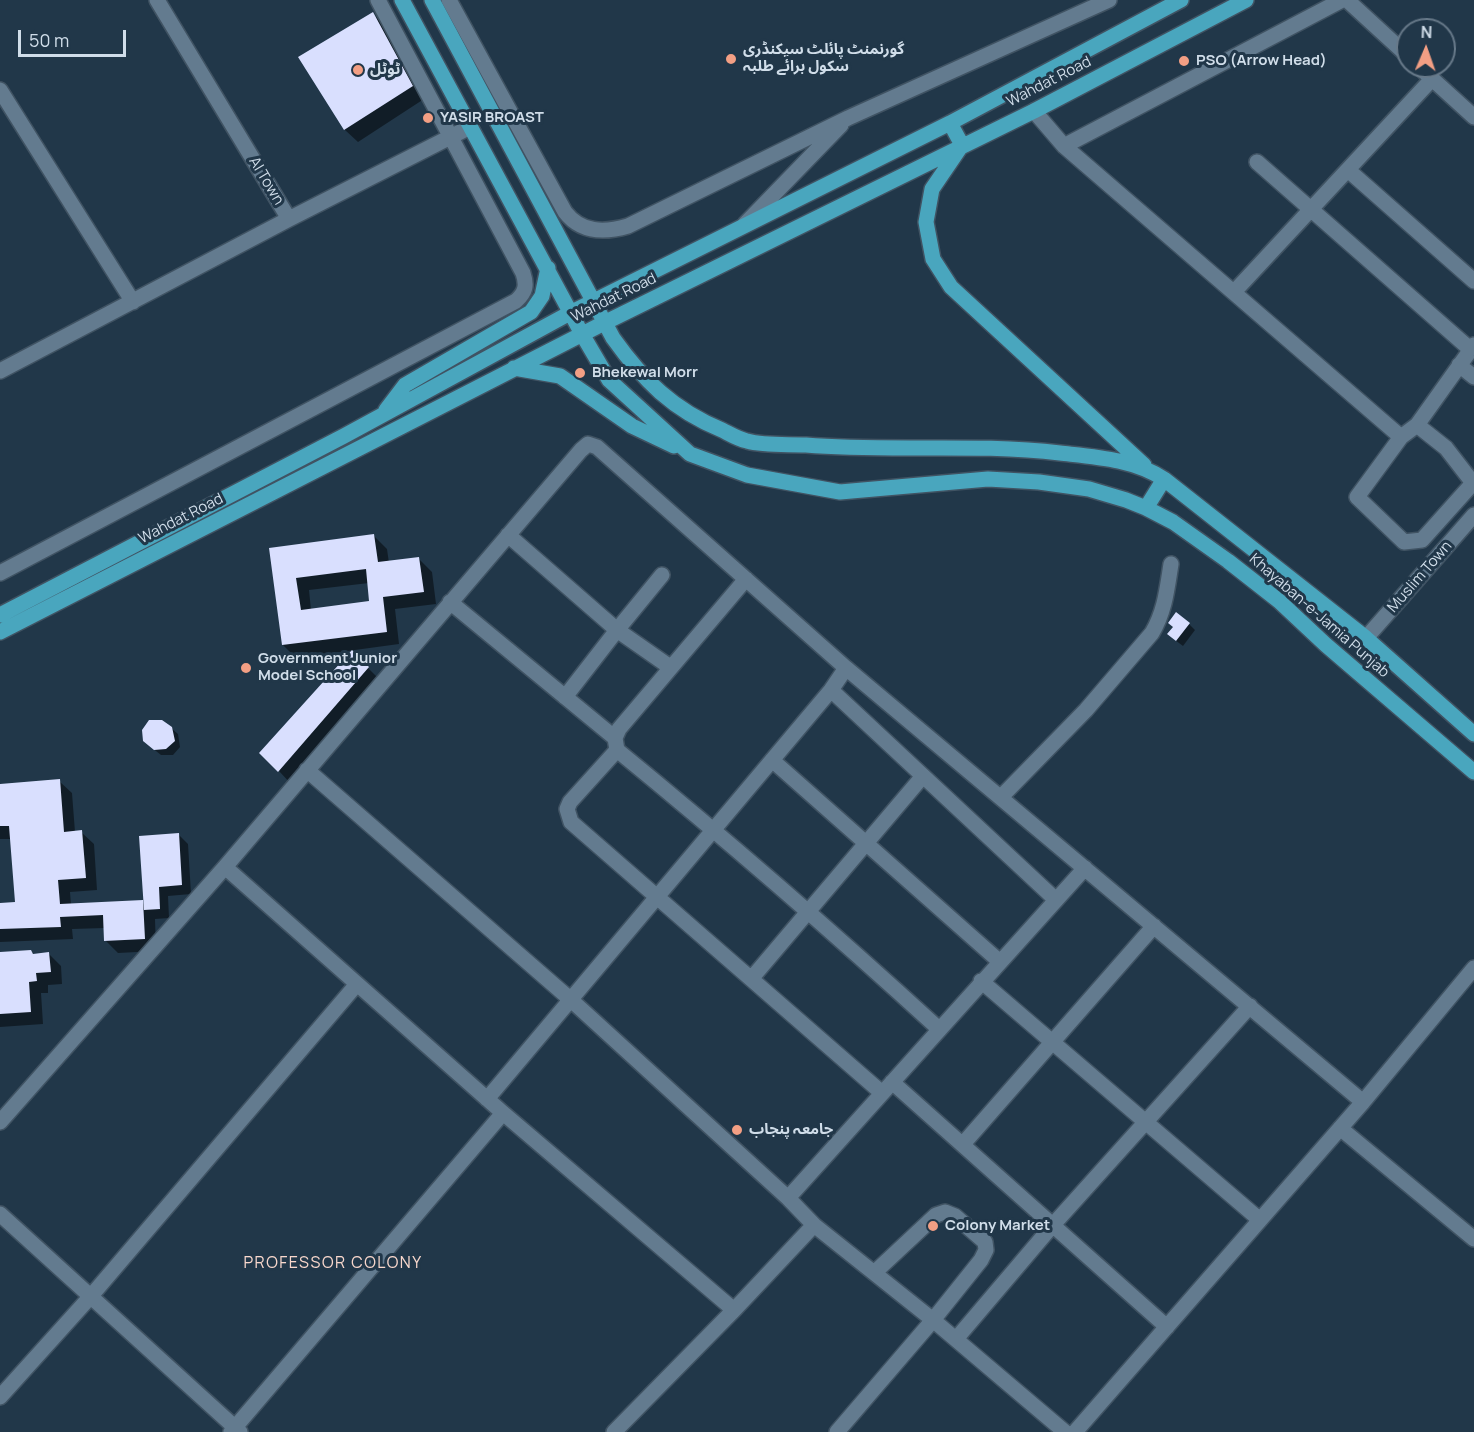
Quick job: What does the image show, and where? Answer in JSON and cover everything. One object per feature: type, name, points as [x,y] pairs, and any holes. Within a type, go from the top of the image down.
[{"type":"main road","name":"Khayaban-e-Jamia Punjab","points":[[402,0],[548,268],[570,313],[609,380],[690,454],[747,475],[840,492],[988,479],[1039,482],[1089,489],[1146,508],[1182,529],[1279,601],[1326,645],[1474,772]]},
{"type":"main road","name":"Khayaban-e-Jamia Punjab","points":[[432,0],[604,323],[637,370],[681,410],[702,422],[748,441],[839,448],[998,447],[1098,457],[1127,462],[1148,469],[1164,479],[1366,638],[1474,734]]},
{"type":"main road","name":"Wahdat Road","points":[[0,615],[570,313],[950,123],[1181,0]]},
{"type":"main road","name":"Wahdat Road","points":[[0,632],[514,368],[1034,111],[1224,5],[1246,0]]},
{"type":"main road","points":[[950,123],[962,145],[932,189],[926,222],[933,259],[951,287],[1148,469]]},
{"type":"main road","points":[[382,414],[405,385],[531,312],[542,296],[548,268]]},
{"type":"main road","points":[[514,368],[560,376],[632,426],[690,454]]},
{"type":"main road","points":[[1146,508],[1164,479]]},
{"type":"main road","points":[[103,561],[112,576]]},
{"type":"street","name":"AI Town","points":[[157,0],[289,219],[470,127]]},
{"type":"street","points":[[0,573],[523,295],[526,288],[523,273],[378,0]]},
{"type":"street","points":[[449,0],[565,212],[572,221],[599,232],[628,226],[848,118],[1109,0]]},
{"type":"street","points":[[1064,146],[1342,0]]},
{"type":"street","points":[[1347,0],[1396,45]]},
{"type":"street","points":[[1234,292],[1432,79],[1474,117]]},
{"type":"street","points":[[0,90],[133,302]]},
{"type":"street","points":[[1034,111],[1064,146],[1401,437]]},
{"type":"street","points":[[743,226],[848,118]]},
{"type":"street","points":[[1257,162],[1472,347],[1417,425],[1401,437],[1357,497],[1404,542],[1422,540],[1473,483],[1446,448],[1417,425]]},
{"type":"street","points":[[526,175],[541,167]]},
{"type":"street","points":[[1348,170],[1474,281]]},
{"type":"street","points":[[0,371],[289,219]]},
{"type":"street","points":[[1459,365],[1474,377]]},
{"type":"street","points":[[0,1122],[225,867],[450,602],[588,444],[597,447],[846,668],[1363,1102]]},
{"type":"street","name":"Muslim Town","points":[[1366,638],[1474,515]]},
{"type":"street","points":[[508,535],[617,630],[670,667]]},
{"type":"street","points":[[1000,797],[1086,710],[1152,633],[1165,605],[1171,564]]},
{"type":"street","points":[[565,697],[662,575]]},
{"type":"street","points":[[746,579],[619,729],[616,744],[570,802],[567,816],[571,822],[751,979],[887,1088],[963,1144],[1167,1327]]},
{"type":"street","points":[[450,602],[565,697],[809,911],[939,1029]]},
{"type":"street","points":[[487,1098],[831,690],[846,668]]},
{"type":"street","points":[[831,690],[1055,899]]},
{"type":"street","points":[[772,760],[999,962]]},
{"type":"street","points":[[307,770],[570,999],[788,1198],[814,1225],[933,1320],[1065,1432]]},
{"type":"street","points":[[751,979],[923,776]]},
{"type":"street","points":[[225,867],[503,1113],[734,1310]]},
{"type":"street","points":[[788,1198],[1085,868]]},
{"type":"street","points":[[963,1144],[1154,926]]},
{"type":"street","points":[[1075,1432],[1363,1102],[1474,968]]},
{"type":"street","points":[[981,981],[1260,1220]]},
{"type":"street","points":[[0,1397],[91,1296],[357,984]]},
{"type":"street","points":[[956,1339],[1052,1226],[1250,1006]]},
{"type":"street","points":[[0,1214],[235,1431],[503,1113]]},
{"type":"street","points":[[1340,1128],[1474,1239]]},
{"type":"street","points":[[837,1432],[981,1260],[986,1250],[985,1242],[955,1216],[945,1212],[936,1215],[874,1273]]},
{"type":"street","points":[[614,1432],[814,1225]]},
{"type":"building","name":"ٹوٹل","points":[[373,12],[413,86],[344,130],[298,57]]},
{"type":"building","points":[[374,534],[378,562],[419,557],[424,592],[383,597],[387,632],[282,645],[269,548]],"holes":[[[366,569],[369,601],[301,610],[296,578]]]},
{"type":"building","points":[[1176,612],[1190,623],[1176,641],[1167,634],[1173,627],[1168,623]]},
{"type":"building","points":[[352,650],[369,667],[278,772],[259,753]]},
{"type":"building","points":[[149,720],[162,720],[172,727],[175,741],[166,749],[154,750],[143,741],[142,730]]},
{"type":"building","points":[[60,779],[64,832],[82,830],[86,878],[58,880],[60,904],[143,900],[145,939],[104,941],[103,915],[60,917],[61,927],[0,929],[0,903],[15,902],[9,826],[0,826],[0,784]]},
{"type":"building","points":[[179,833],[182,885],[159,887],[160,909],[144,910],[139,836]]},
{"type":"building","points":[[31,950],[33,954],[49,952],[51,972],[36,973],[37,981],[29,982],[31,1012],[0,1014],[0,952]]},
{"type":"place","name":"گورنمنٹ پائلٹ سیکنڈری سکول برائے طلبہ","points":[[731,59]]},
{"type":"place","name":"PSO (Arrow Head)","points":[[1184,61]]},
{"type":"place","name":"ٹوٹل","points":[[358,70]]},
{"type":"place","name":"YASIR BROAST","points":[[428,118]]},
{"type":"place","name":"Bhekewal Morr","points":[[580,373]]},
{"type":"place","name":"Government Junior Model School","points":[[246,668]]},
{"type":"place","name":"جامعہ پنجاب","points":[[737,1130]]},
{"type":"place","name":"Colony Market","points":[[933,1226]]},
{"type":"district","name":"PROFESSOR COLONY","points":[[333,1264]]}]
